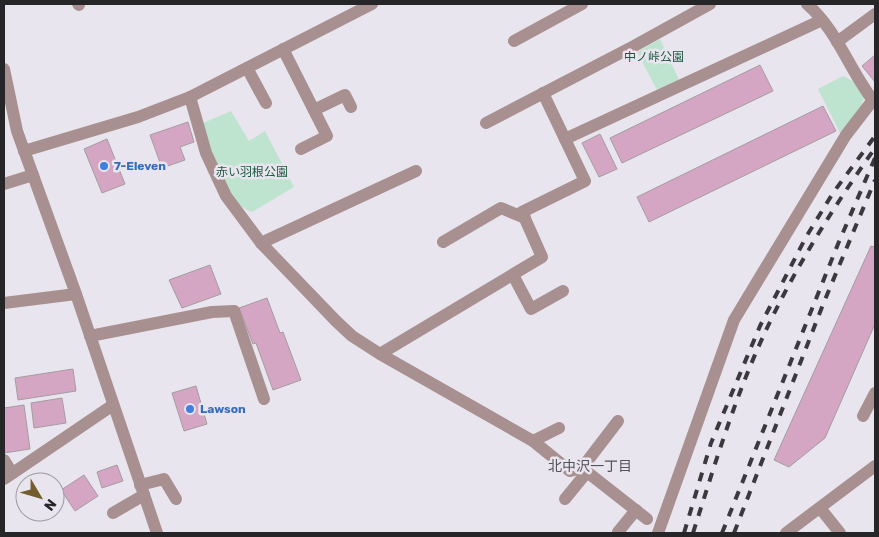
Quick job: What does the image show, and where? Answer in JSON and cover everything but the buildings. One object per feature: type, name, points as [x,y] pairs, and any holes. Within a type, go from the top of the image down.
[{"type":"street","points":[[24,151],[138,117],[190,97],[372,4]]},
{"type":"street","points":[[514,41],[582,4]]},
{"type":"street","points":[[486,123],[710,4]]},
{"type":"street","points":[[658,533],[734,320],[846,135],[874,101],[822,20],[807,4]]},
{"type":"street","points":[[837,42],[875,14]]},
{"type":"street","points":[[565,139],[822,20]]},
{"type":"street","points":[[283,49],[327,136],[301,149]]},
{"type":"street","points":[[247,68],[266,102]]},
{"type":"street","points":[[4,69],[24,151],[76,294],[157,533]]},
{"type":"street","points":[[380,354],[542,257],[522,212],[585,181],[543,93]]},
{"type":"street","points":[[314,110],[345,95],[351,107]]},
{"type":"street","points":[[190,97],[206,153],[226,196],[261,243],[352,336],[380,354],[533,441],[570,471],[584,470],[647,519]]},
{"type":"street","points":[[261,243],[416,171]]},
{"type":"street","points":[[4,184],[33,175]]},
{"type":"street","points":[[443,242],[501,208],[524,218]]},
{"type":"street","points":[[513,275],[531,309],[563,291]]},
{"type":"street","points":[[4,303],[76,294]]},
{"type":"street","points":[[90,336],[212,312],[234,311],[264,399]]},
{"type":"street","points":[[863,416],[875,392]]},
{"type":"street","points":[[4,460],[8,476],[113,405]]},
{"type":"street","points":[[565,499],[618,422]]},
{"type":"street","points":[[533,441],[559,428]]},
{"type":"street","points":[[786,533],[875,466]]},
{"type":"street","points":[[113,512],[142,490],[164,479],[176,499]]},
{"type":"street","points":[[820,508],[840,533]]},
{"type":"street","points":[[618,532],[636,510]]},
{"type":"green space","name":"中ノ峠公園","points":[[660,39],[679,80],[657,90],[637,52]]},
{"type":"green space","points":[[843,76],[853,81],[864,98],[860,109],[841,135],[818,89]]},
{"type":"green space","name":"赤い羽根公園","points":[[231,111],[249,141],[265,131],[294,187],[252,212],[242,207],[226,187],[214,160],[203,123]]},
{"type":"railway","points":[[684,533],[711,443],[760,326],[806,237],[833,193],[875,136]]},
{"type":"railway","points":[[693,533],[718,455],[756,351],[792,280],[818,235],[875,148]]},
{"type":"railway","points":[[722,533],[838,244],[875,158]]},
{"type":"railway","points":[[734,533],[824,302],[875,180]]},
{"type":"place","name":"7-Eleven","points":[[104,166]]},
{"type":"place","name":"Lawson","points":[[190,409]]},
{"type":"district","name":"北中沢一丁目","points":[[590,466]]}]
